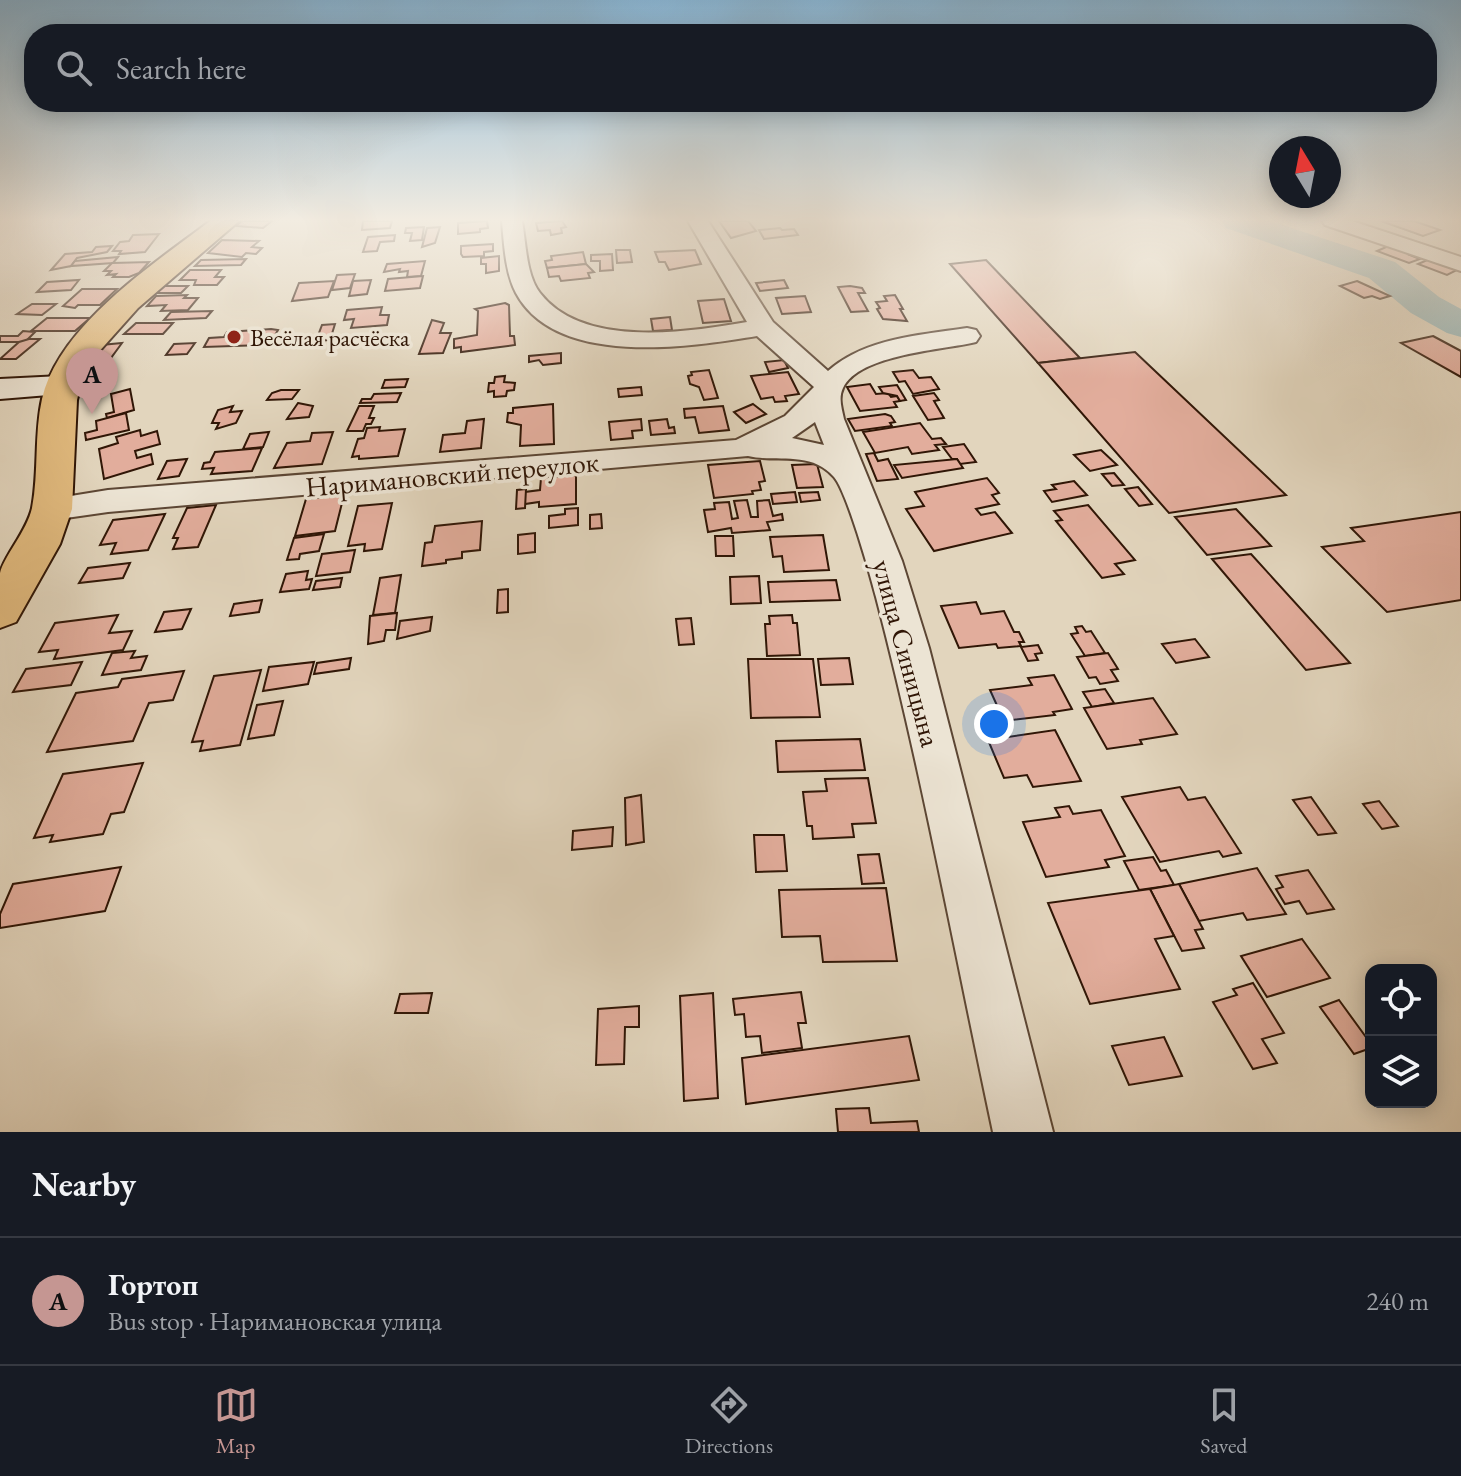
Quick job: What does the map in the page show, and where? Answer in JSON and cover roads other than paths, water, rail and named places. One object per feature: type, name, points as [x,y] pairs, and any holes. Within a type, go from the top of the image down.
[{"type":"main road","points":[[0,610],[39,544],[52,509],[61,386],[71,362],[96,334],[165,274]]},
{"type":"street","points":[[522,274],[531,298],[555,318],[574,327],[627,339],[653,340],[763,327]]},
{"type":"street","points":[[730,274],[763,327],[829,386]]},
{"type":"street","name":"Наримановский переулок","points":[[52,509],[124,500],[737,449],[755,445],[788,429],[810,410],[845,370],[868,358],[967,336]]},
{"type":"street","points":[[0,389],[61,386]]},
{"type":"street","name":"улица Синицына","points":[[829,386],[829,419],[884,561],[909,648],[1023,1132]]},
{"type":"street","points":[[737,449],[813,449],[825,453],[853,476]]},
{"type":"waterway","points":[[1388,274],[1425,305],[1461,325]]},
{"type":"place","name":"Весёлая расчёска","points":[[234,337]]},
{"type":"place","name":"Гортоп","points":[[92,414]]}]
